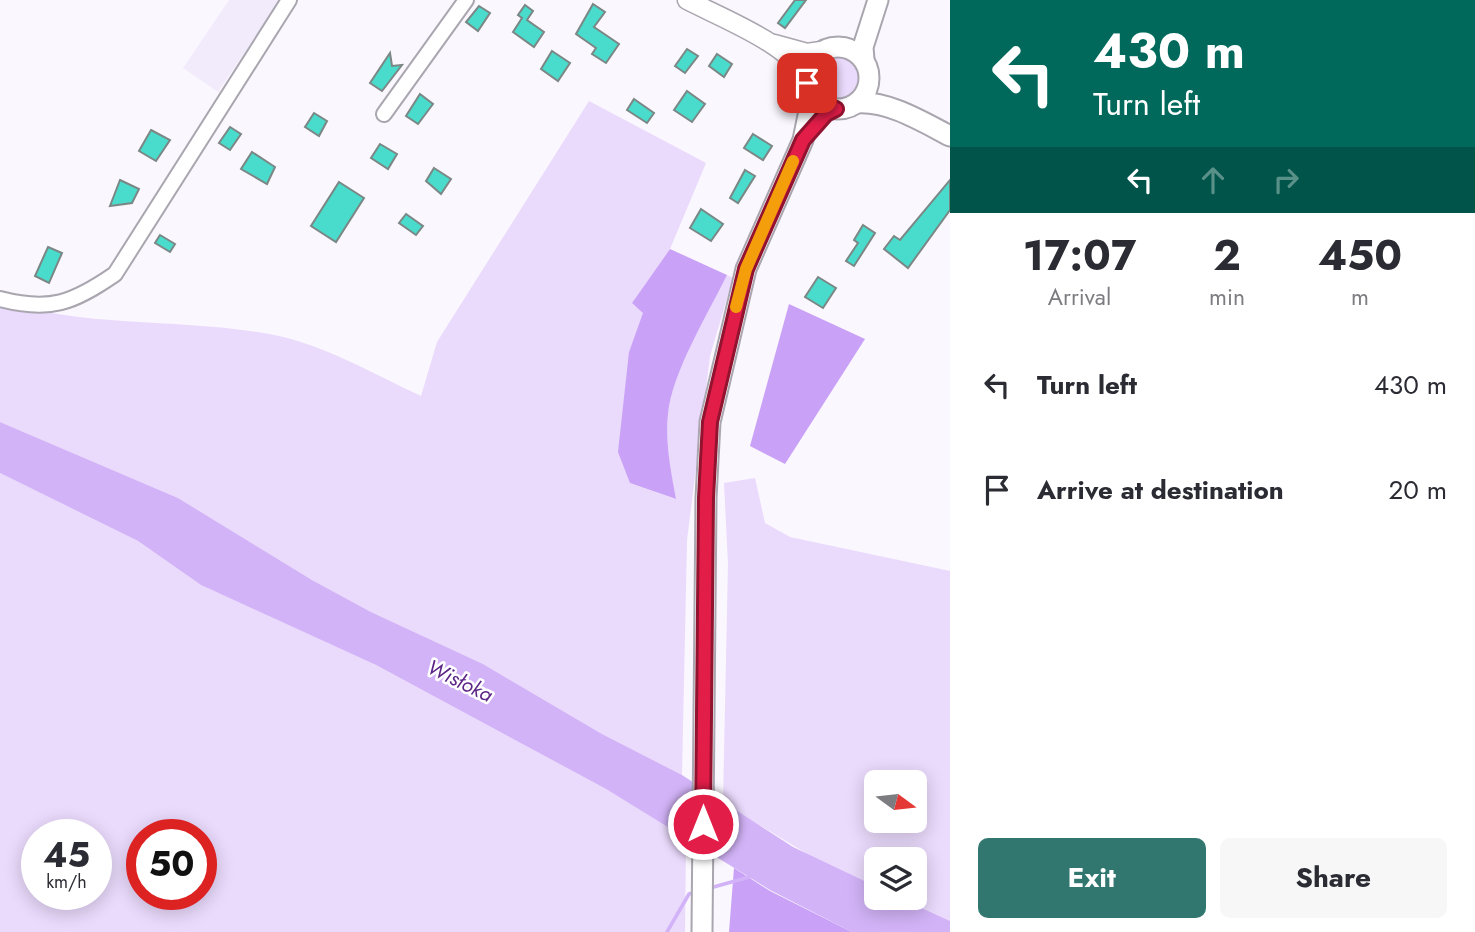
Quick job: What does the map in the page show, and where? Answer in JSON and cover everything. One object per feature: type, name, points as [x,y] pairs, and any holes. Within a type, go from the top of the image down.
[{"type":"main road","points":[[702,932],[706,498],[710,422],[746,269],[803,140],[812,96],[806,76],[810,63],[829,48],[849,40],[875,6]]},
{"type":"main road","points":[[875,6],[863,47],[867,68],[875,88],[901,111]]},
{"type":"main road","points":[[829,48],[852,49],[867,68],[866,92],[857,103]]},
{"type":"main road","points":[[812,96],[823,105],[836,109]]},
{"type":"main road","points":[[803,140],[826,114],[868,102],[901,111],[950,136]]},
{"type":"street","points":[[0,299],[41,307],[79,298],[115,274],[289,0]]},
{"type":"street","points":[[384,114],[466,0]]},
{"type":"street","points":[[687,0],[771,43],[801,67],[806,76]]},
{"type":"street","points":[[771,43],[807,53],[829,48]]},
{"type":"shaded area","points":[[229,0],[280,0],[218,92],[183,68]]},
{"type":"shaded area","points":[[838,55],[855,61],[861,78],[855,95],[838,101],[821,95],[815,78],[821,61]]},
{"type":"shaded area","points":[[589,101],[706,163],[670,249],[632,303],[644,313],[629,352],[630,483],[675,499],[667,434],[671,396],[684,361],[727,275],[733,278],[710,356],[687,540],[682,775],[602,734],[483,664],[371,612],[312,580],[178,498],[0,422],[0,301],[66,315],[269,334],[328,352],[421,396],[437,342]]},
{"type":"shaded area","points":[[670,249],[727,275],[683,362],[671,398],[667,435],[676,499],[630,483],[618,452],[629,352],[643,313],[632,303]]},
{"type":"shaded area","points":[[789,304],[865,339],[785,464],[750,446]]},
{"type":"shaded area","points":[[0,473],[138,541],[201,585],[376,665],[606,789],[686,838],[685,932],[0,932]]},
{"type":"shaded area","points":[[755,478],[765,523],[790,537],[950,571],[950,921],[926,910],[927,847],[864,847],[864,881],[819,861],[723,803],[728,564],[724,483]]},
{"type":"shaded area","points":[[734,868],[770,891],[852,932],[729,932]]},
{"type":"water","name":"Wisłoka","points":[[0,422],[178,498],[312,580],[371,612],[483,664],[602,734],[682,775],[793,847],[864,881],[864,910],[926,910],[950,921],[950,932],[852,932],[770,890],[606,789],[376,665],[201,585],[138,541],[0,473]]},
{"type":"building","points":[[795,0],[806,0],[785,28],[778,23]]},
{"type":"building","points":[[593,4],[605,12],[594,27],[619,44],[606,63],[592,54],[596,48],[576,34]]},
{"type":"building","points":[[525,5],[533,11],[527,20],[544,32],[534,47],[513,32],[522,18],[518,15]]},
{"type":"building","points":[[479,6],[490,13],[478,31],[466,22]]},
{"type":"building","points":[[687,49],[698,56],[685,73],[675,66]]},
{"type":"building","points":[[552,51],[570,63],[558,81],[541,69]]},
{"type":"building","points":[[390,53],[392,66],[402,65],[382,91],[370,83]]},
{"type":"building","points":[[717,54],[732,64],[724,77],[709,66]]},
{"type":"building","points":[[687,91],[705,104],[692,122],[674,110]]},
{"type":"building","points":[[420,94],[433,104],[418,124],[406,116]]},
{"type":"building","points":[[634,99],[654,113],[647,123],[627,110]]},
{"type":"building","points":[[314,113],[327,121],[319,136],[305,127]]},
{"type":"building","points":[[230,127],[241,134],[230,150],[219,143]]},
{"type":"building","points":[[151,130],[170,140],[156,161],[139,151]]},
{"type":"building","points":[[753,134],[772,146],[763,160],[744,148]]},
{"type":"building","points":[[380,144],[397,154],[388,169],[371,158]]},
{"type":"building","points":[[252,152],[275,167],[267,184],[241,169]]},
{"type":"building","points":[[434,168],[451,179],[441,194],[426,181]]},
{"type":"building","points":[[745,170],[755,176],[738,203],[730,198]]},
{"type":"building","points":[[120,180],[139,189],[132,203],[110,206]]},
{"type":"building","points":[[950,180],[950,210],[908,268],[884,249],[894,236],[900,240]]},
{"type":"building","points":[[339,182],[364,198],[336,242],[311,226]]},
{"type":"building","points":[[701,209],[723,224],[711,241],[690,228]]},
{"type":"building","points":[[406,214],[423,226],[416,235],[399,223]]},
{"type":"building","points":[[863,225],[875,233],[854,266],[846,261],[858,243],[854,240]]},
{"type":"building","points":[[160,235],[175,244],[170,252],[155,243]]},
{"type":"building","points":[[48,247],[62,253],[49,283],[35,276]]},
{"type":"building","points":[[818,277],[836,288],[823,308],[805,297]]},
{"type":"waterway","points":[[710,888],[753,876]]},
{"type":"waterway","points":[[667,932],[689,894],[696,892]]},
{"type":"slow traffic","points":[[736,307],[746,269],[793,161]]},
{"type":"route","points":[[703,824],[706,498],[710,422],[746,269],[778,191],[803,140],[812,134],[826,114],[836,109],[817,101],[807,83]]}]
